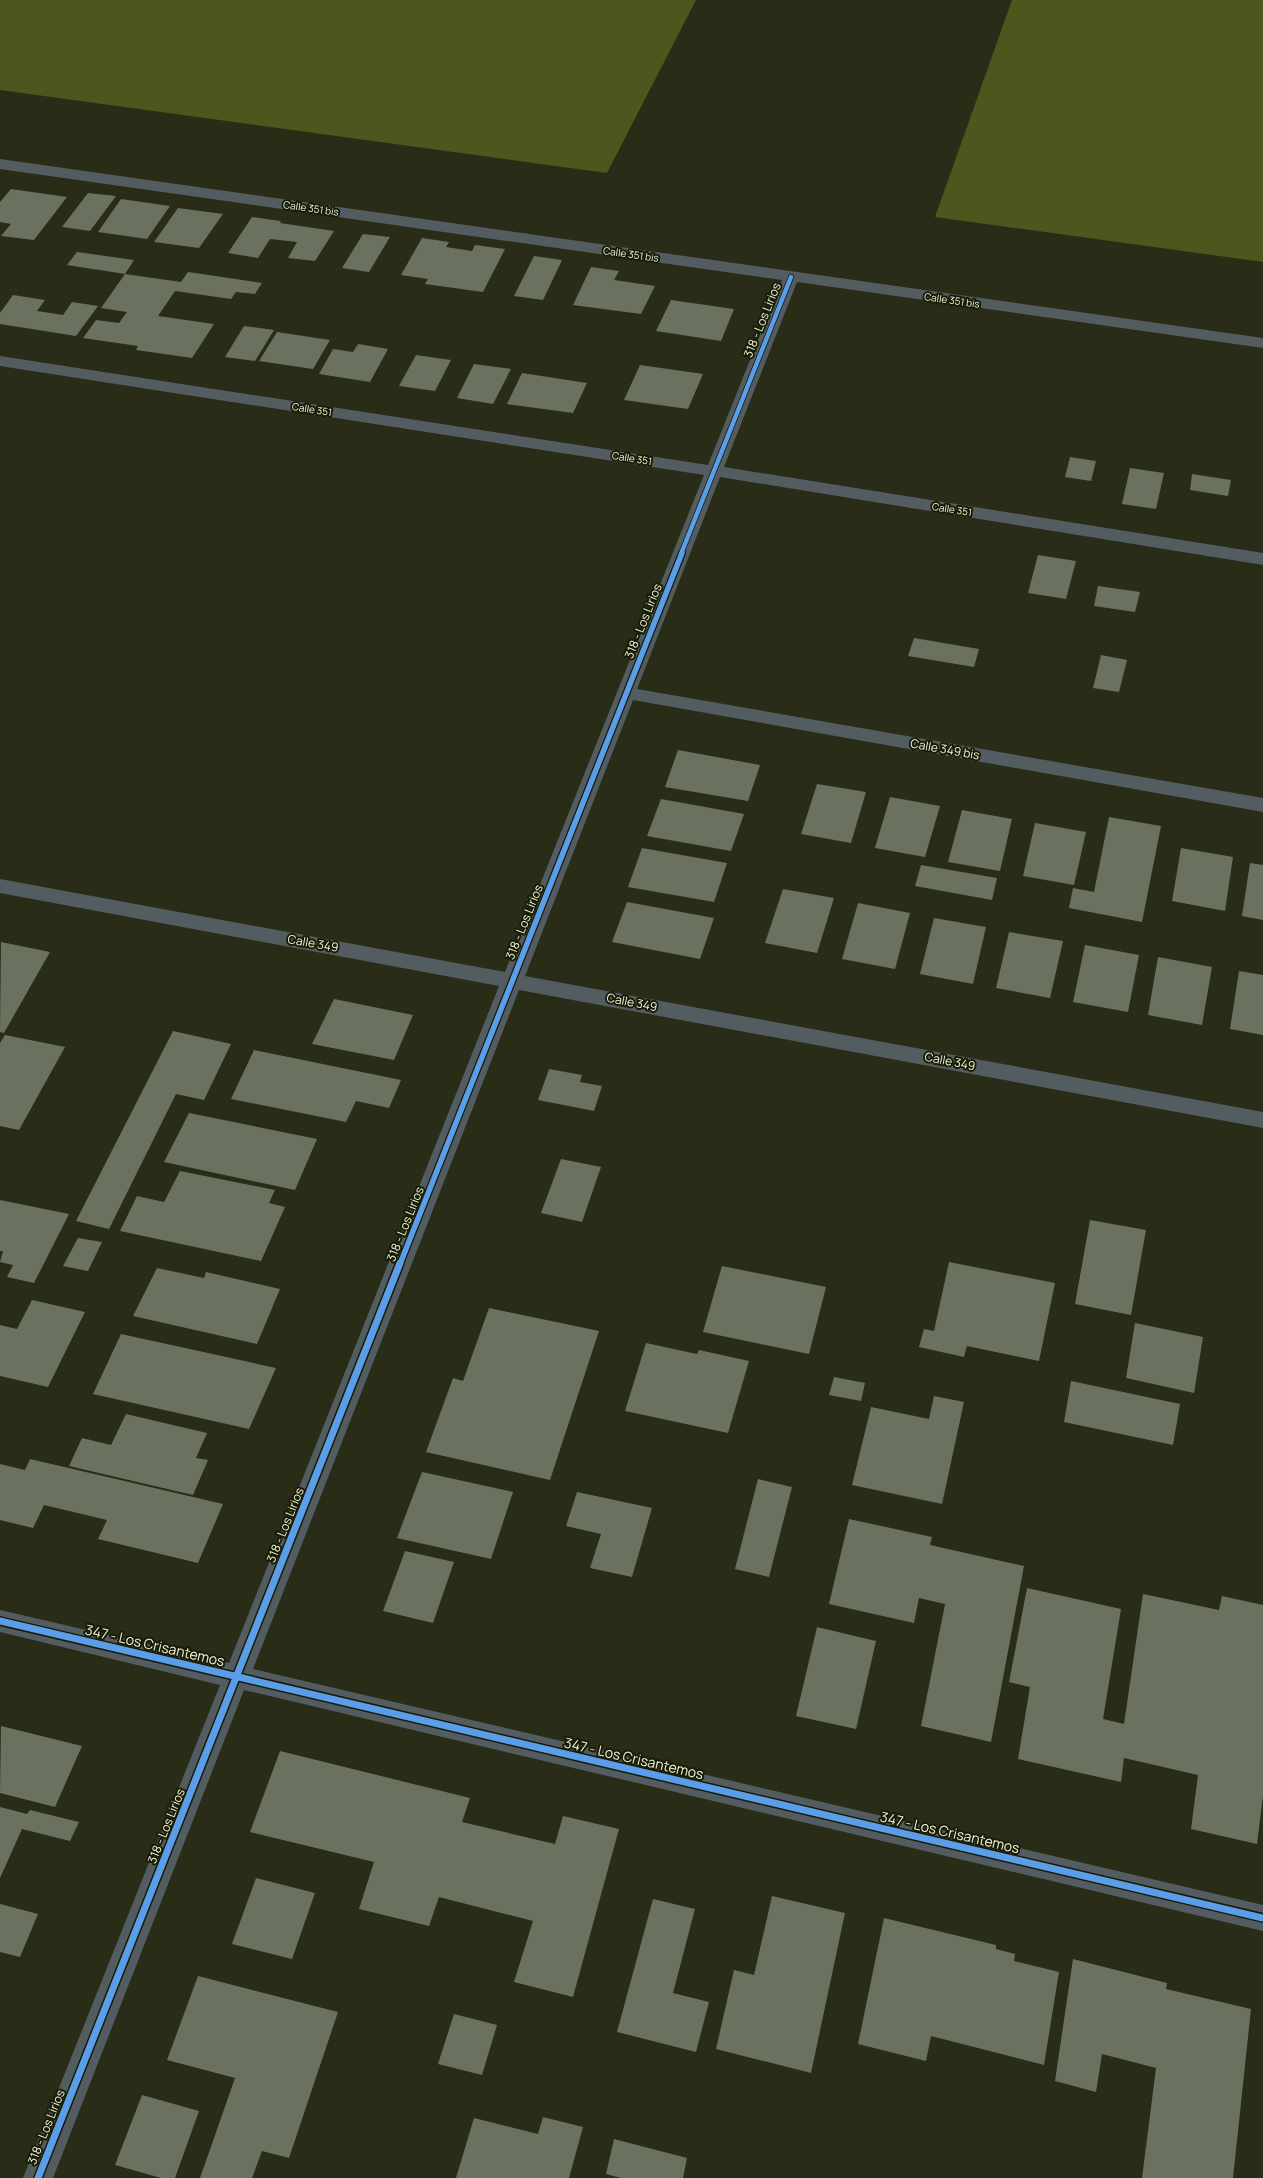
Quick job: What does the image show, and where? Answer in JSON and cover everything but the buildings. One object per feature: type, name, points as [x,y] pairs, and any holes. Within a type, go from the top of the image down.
[{"type":"street","name":"Calle 351 bis","points":[[0,164],[1263,343]]},
{"type":"street","name":"318 - Los Lirios","points":[[38,2178],[791,277]]},
{"type":"street","name":"Calle 351","points":[[0,361],[714,471],[1263,560]]},
{"type":"street","name":"Calle 349 bis","points":[[626,693],[1263,805]]},
{"type":"street","name":"Calle 349","points":[[0,886],[1263,1120]]},
{"type":"street","name":"347 - Los Crisantemos","points":[[0,1621],[1263,1918]]},
{"type":"green space","points":[[0,0],[696,0],[607,173],[0,90]]},
{"type":"green space","points":[[1012,0],[1263,0],[1263,262],[935,217]]},
{"type":"cycle path","points":[[38,2178],[791,277]]},
{"type":"cycle path","points":[[0,1621],[1263,1918]]}]
